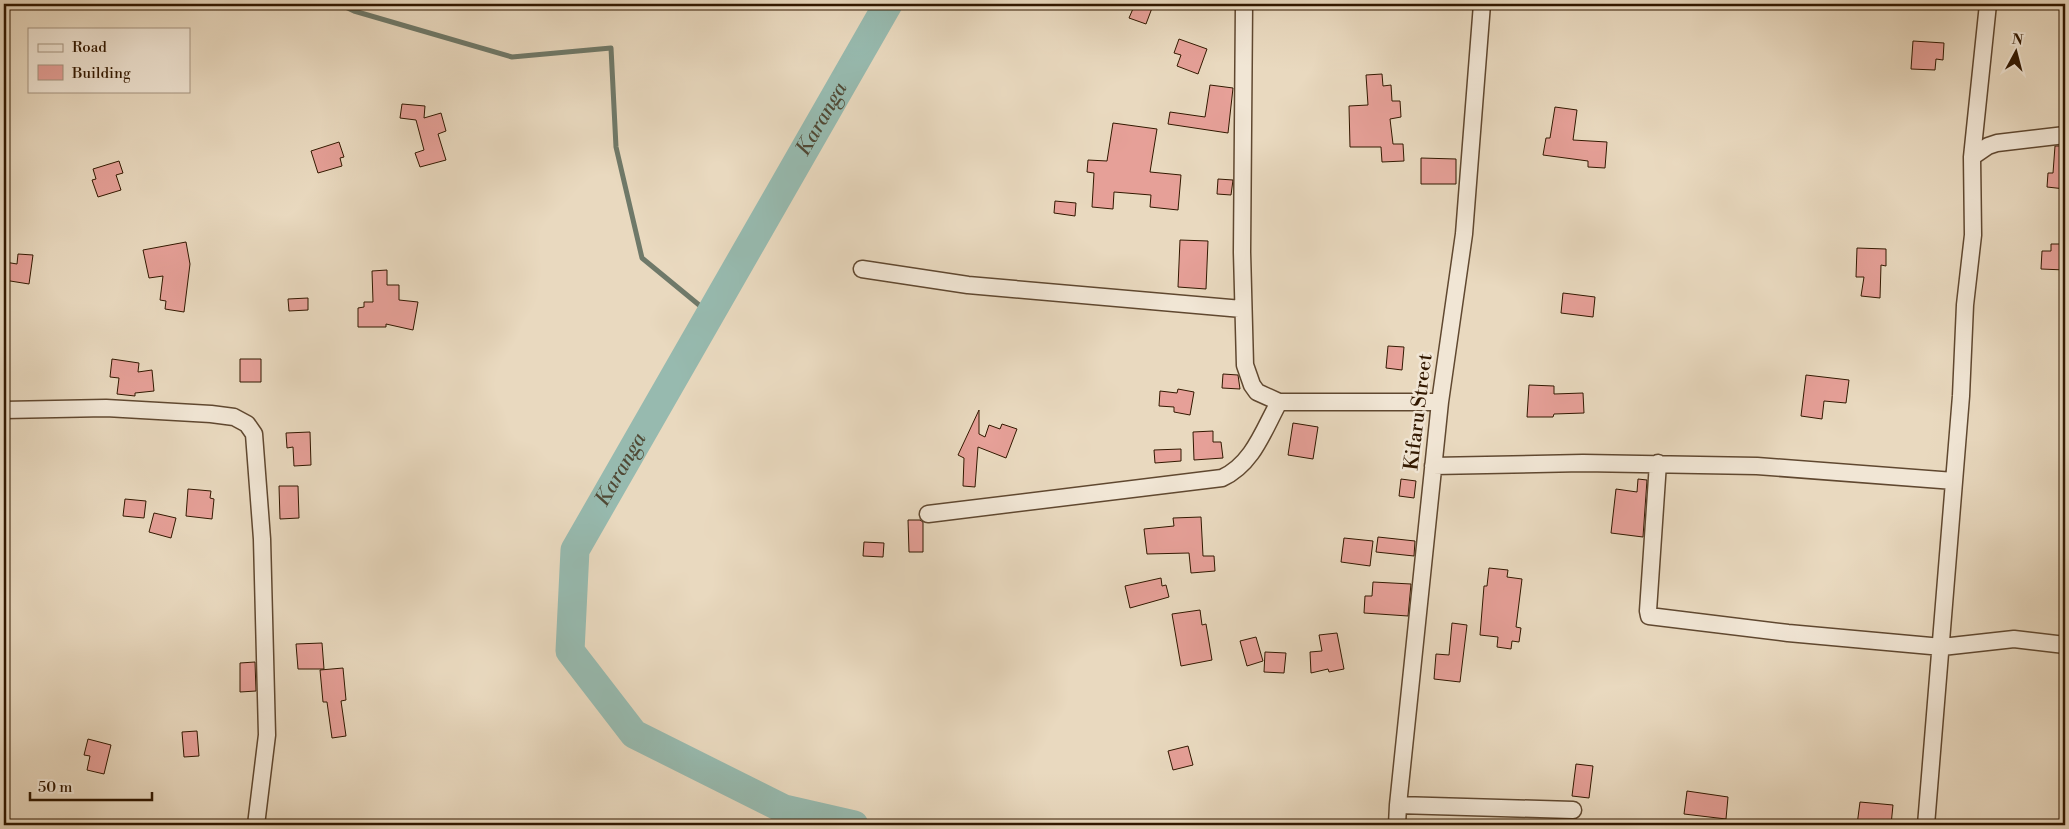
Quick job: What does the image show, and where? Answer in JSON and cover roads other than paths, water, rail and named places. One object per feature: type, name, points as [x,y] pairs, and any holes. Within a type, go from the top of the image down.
[{"type":"street","points":[[1244,4],[1242,309],[1245,365],[1252,385],[1257,392],[1280,402],[1440,402]]},
{"type":"street","name":"Kifaru Street","points":[[1397,825],[1440,402],[1464,234],[1482,4]]},
{"type":"street","points":[[1926,825],[1961,396],[1965,305],[1973,235],[1972,157],[1988,4]]},
{"type":"street","points":[[1972,157],[1988,146],[1997,143],[2065,135]]},
{"type":"street","points":[[862,269],[968,285],[1242,309]]},
{"type":"street","points":[[928,514],[1222,478],[1240,468],[1249,457],[1280,402]]},
{"type":"street","points":[[4,410],[106,408],[211,414],[234,417],[247,424],[254,434],[262,540],[267,735],[256,825]]},
{"type":"street","points":[[1433,466],[1658,463],[1757,466],[1954,481]]},
{"type":"street","points":[[1658,463],[1649,616],[1788,633],[1942,647],[2014,639],[2065,645]]},
{"type":"street","points":[[1398,806],[1573,810]]},
{"type":"waterway","points":[[339,4],[354,11],[512,57],[611,48],[616,147],[642,258],[710,314]]},
{"type":"waterway","name":"Karanga","points":[[854,825],[784,809],[634,734],[570,651],[575,550],[888,4]]}]
